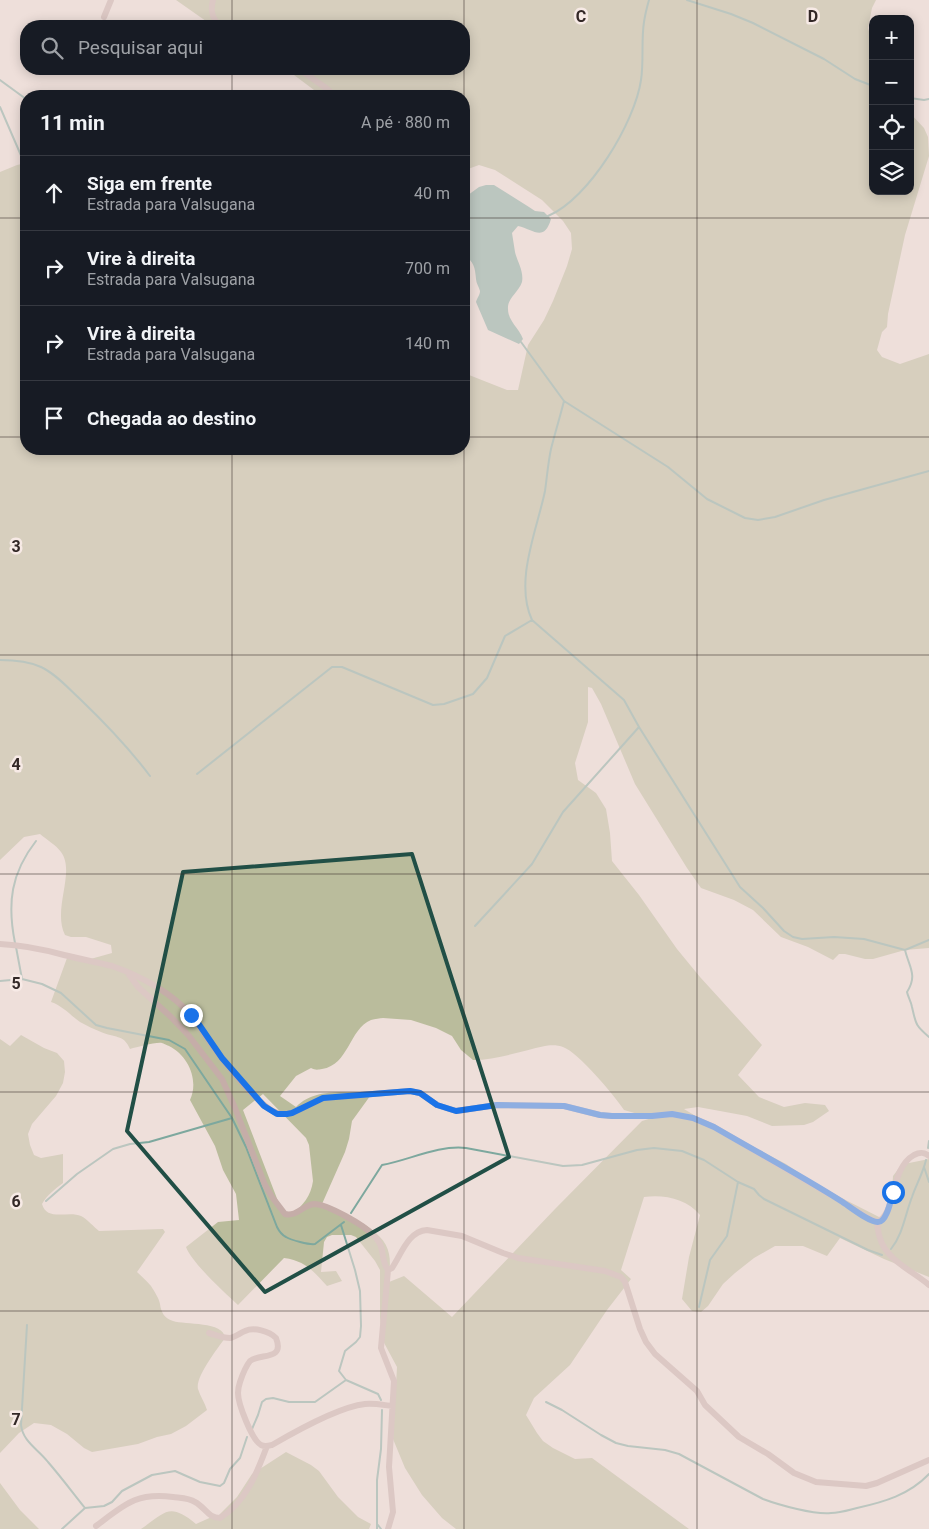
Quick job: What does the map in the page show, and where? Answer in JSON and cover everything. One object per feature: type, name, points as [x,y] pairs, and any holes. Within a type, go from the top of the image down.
[{"type":"street","points":[[104,17],[111,0]]},
{"type":"street","points":[[213,0],[211,11],[215,20]]},
{"type":"street","points":[[307,75],[328,90]]},
{"type":"street","points":[[0,944],[20,944],[104,964],[127,972],[155,987],[182,1005],[252,1094],[264,1106],[277,1114],[292,1113],[323,1098],[410,1091],[420,1093],[437,1105],[456,1111],[497,1105],[564,1106],[612,1116],[681,1115],[714,1127],[878,1222]]},
{"type":"street","points":[[127,972],[138,987],[189,1036],[222,1079],[265,1185],[281,1211],[285,1214],[294,1215],[315,1204],[336,1211],[363,1226],[375,1237],[383,1251],[388,1270],[381,1348],[394,1381],[390,1467],[393,1512],[388,1529]]},
{"type":"street","points":[[878,1222],[887,1213],[897,1179],[906,1162],[920,1153],[929,1156]]},
{"type":"street","points":[[878,1222],[879,1238],[889,1255],[929,1285]]},
{"type":"street","points":[[388,1270],[392,1268],[414,1235],[422,1230],[427,1230],[462,1236],[518,1258],[615,1274],[624,1279],[640,1329],[646,1342],[655,1354],[697,1391],[705,1405],[726,1426],[794,1473],[816,1482],[866,1486],[929,1460]]},
{"type":"street","points":[[209,1333],[232,1337],[253,1329],[270,1333],[276,1338],[278,1345],[276,1351],[272,1355],[250,1362],[238,1388],[239,1399],[251,1434],[259,1443],[267,1446]]},
{"type":"street","points":[[96,1526],[135,1499],[149,1496],[192,1500],[210,1516],[220,1518],[230,1511],[246,1492],[256,1474],[267,1446],[352,1407],[368,1404],[392,1406]]},
{"type":"highlighted area","points":[[412,854],[509,1157],[265,1292],[127,1131],[183,872]]},
{"type":"green space","points":[[176,0],[876,0],[869,15],[868,28],[869,195],[914,195],[914,117],[924,128],[928,137],[929,156],[905,235],[888,314],[887,327],[882,332],[877,350],[882,357],[900,364],[929,354],[929,948],[905,950],[873,959],[839,954],[833,960],[808,947],[781,937],[753,910],[734,900],[701,888],[635,784],[601,704],[592,688],[588,687],[588,722],[575,763],[578,780],[596,793],[606,809],[612,861],[639,895],[677,949],[762,1045],[738,1075],[759,1097],[784,1107],[805,1103],[825,1105],[829,1111],[813,1122],[804,1125],[772,1126],[747,1116],[698,1107],[684,1109],[786,1164],[820,1187],[883,1219],[891,1206],[893,1176],[899,1168],[904,1164],[929,1159],[929,1277],[884,1259],[840,1238],[827,1256],[803,1246],[775,1246],[754,1258],[735,1273],[723,1284],[708,1306],[701,1312],[692,1311],[682,1299],[689,1257],[700,1215],[682,1201],[659,1196],[644,1197],[621,1270],[631,1279],[607,1310],[570,1365],[534,1398],[526,1415],[543,1441],[553,1448],[575,1459],[592,1458],[689,1529],[456,1529],[442,1518],[422,1495],[405,1468],[393,1439],[397,1367],[382,1339],[380,1270],[375,1261],[356,1237],[351,1235],[332,1235],[327,1237],[324,1242],[321,1272],[336,1271],[342,1281],[327,1286],[304,1264],[284,1258],[238,1305],[209,1277],[189,1254],[186,1247],[218,1222],[239,1220],[236,1194],[223,1170],[215,1146],[190,1100],[193,1093],[193,1077],[187,1062],[176,1050],[163,1043],[130,1049],[128,1044],[122,1039],[85,1025],[63,1008],[51,1002],[67,958],[87,960],[112,953],[111,945],[86,937],[65,935],[61,914],[66,870],[65,860],[59,849],[40,834],[24,837],[0,860],[0,172],[20,164],[20,455],[470,455],[470,375],[507,390],[518,390],[528,345],[544,320],[553,301],[572,249],[571,233],[563,221],[542,200],[495,170],[479,165],[470,168],[470,90],[314,90],[294,75],[470,75],[470,20],[204,20]],"holes":[[[383,1018],[411,1020],[436,1028],[452,1036],[461,1050],[473,1060],[500,1057],[547,1046],[561,1046],[587,1065],[624,1110],[652,1118],[642,1121],[452,1317],[404,1276],[389,1282],[389,1254],[386,1245],[380,1237],[362,1223],[322,1204],[345,1152],[352,1121],[373,1092],[332,1092],[312,1096],[296,1107],[280,1096],[296,1076],[311,1068],[319,1070],[331,1066],[338,1061],[358,1031],[371,1020]],[[263,1094],[306,1138],[309,1145],[312,1186],[306,1200],[292,1215],[281,1209],[243,1110]]]},
{"type":"green space","points":[[21,1035],[57,1053],[64,1061],[63,1083],[56,1096],[32,1124],[28,1134],[34,1155],[41,1158],[63,1154],[63,1183],[51,1192],[44,1201],[42,1204],[45,1209],[53,1214],[76,1214],[81,1216],[99,1231],[163,1229],[165,1232],[137,1272],[151,1286],[159,1299],[162,1312],[167,1318],[173,1321],[211,1326],[223,1333],[225,1338],[208,1363],[198,1384],[199,1392],[207,1410],[186,1426],[171,1434],[138,1444],[92,1452],[51,1425],[34,1423],[19,1433],[0,1453],[0,1039],[10,1046]]},
{"type":"green space","points":[[286,1452],[319,1471],[338,1497],[358,1517],[371,1524],[369,1529],[141,1529],[162,1514],[173,1511],[180,1513],[196,1524],[219,1515],[237,1497],[252,1474]]},
{"type":"green space","points":[[0,1483],[20,1510],[39,1529],[0,1529]]},
{"type":"water","points":[[494,185],[535,211],[544,212],[551,219],[545,231],[541,233],[518,226],[512,233],[522,282],[509,302],[508,313],[523,339],[519,344],[488,330],[476,302],[480,291],[470,260],[470,194],[479,187]]},
{"type":"waterway","points":[[548,216],[564,207],[594,177],[608,157],[630,117],[641,80],[643,29],[649,0]]},
{"type":"waterway","points":[[687,0],[753,23],[824,59],[855,79],[869,84]]},
{"type":"waterway","points":[[0,80],[20,95]]},
{"type":"waterway","points":[[914,99],[929,99]]},
{"type":"waterway","points":[[0,107],[20,153]]},
{"type":"waterway","points":[[521,342],[564,401],[668,467],[707,499],[745,518],[758,520],[775,517],[824,500],[929,471]]},
{"type":"waterway","points":[[564,401],[551,449],[545,491],[526,572],[525,589],[527,605],[532,620],[624,700],[740,887],[784,931],[793,937],[802,939],[834,937],[864,939],[905,950],[929,940]]},
{"type":"waterway","points":[[197,774],[332,667],[342,667],[433,705],[444,704],[473,694],[487,678],[505,636],[532,620]]},
{"type":"waterway","points":[[0,660],[31,663],[52,673],[108,727],[150,776]]},
{"type":"waterway","points":[[475,926],[532,864],[563,812],[639,727]]},
{"type":"waterway","points":[[15,943],[11,915],[13,889],[21,865],[36,841]]},
{"type":"waterway","points":[[16,947],[22,979]]},
{"type":"waterway","points":[[905,950],[912,971],[912,981],[907,994],[917,1024],[929,1037]]},
{"type":"waterway","points":[[0,981],[22,979],[42,984],[61,993],[96,1025],[169,1040],[185,1049],[232,1118],[246,1147],[281,1233],[292,1240],[315,1244],[344,1222]]},
{"type":"waterway","points":[[46,1201],[77,1174],[113,1149],[130,1144],[149,1142],[232,1118]]},
{"type":"waterway","points":[[928,1148],[929,1141]]},
{"type":"waterway","points":[[351,1213],[382,1165],[434,1151],[466,1148],[563,1166],[582,1165],[637,1150],[654,1148],[682,1151],[704,1160],[738,1182],[754,1189],[764,1199],[882,1255]]},
{"type":"waterway","points":[[891,1249],[901,1231],[926,1160]]},
{"type":"waterway","points":[[924,1167],[929,1182]]},
{"type":"waterway","points":[[699,1307],[710,1260],[727,1236],[738,1182]]},
{"type":"waterway","points":[[341,1225],[360,1291],[361,1326],[360,1337],[345,1351],[339,1371],[346,1380],[378,1394],[381,1400]]},
{"type":"waterway","points":[[27,1325],[22,1431],[28,1441],[44,1457],[85,1508]]},
{"type":"waterway","points":[[252,1429],[262,1402],[266,1399],[273,1398],[289,1402],[315,1402],[346,1380]]},
{"type":"waterway","points":[[546,1402],[616,1443],[665,1450],[679,1454],[763,1499],[807,1511],[838,1512],[877,1503],[905,1492],[929,1474]]},
{"type":"waterway","points":[[377,1529],[377,1480],[381,1449],[382,1410]]},
{"type":"waterway","points":[[62,1529],[85,1508],[104,1506],[112,1502],[122,1491],[152,1475],[175,1471],[200,1482],[220,1486],[224,1483],[230,1469],[240,1458],[247,1437]]},
{"type":"waterway","points":[[378,1525],[381,1529]]},
{"type":"route","points":[[191,1015],[222,1058],[252,1094],[264,1106],[277,1114],[292,1113],[323,1098],[410,1091],[420,1093],[437,1105],[456,1111],[497,1105],[564,1106],[612,1116],[672,1114],[693,1118],[714,1127],[878,1222],[887,1213],[893,1192]]}]
